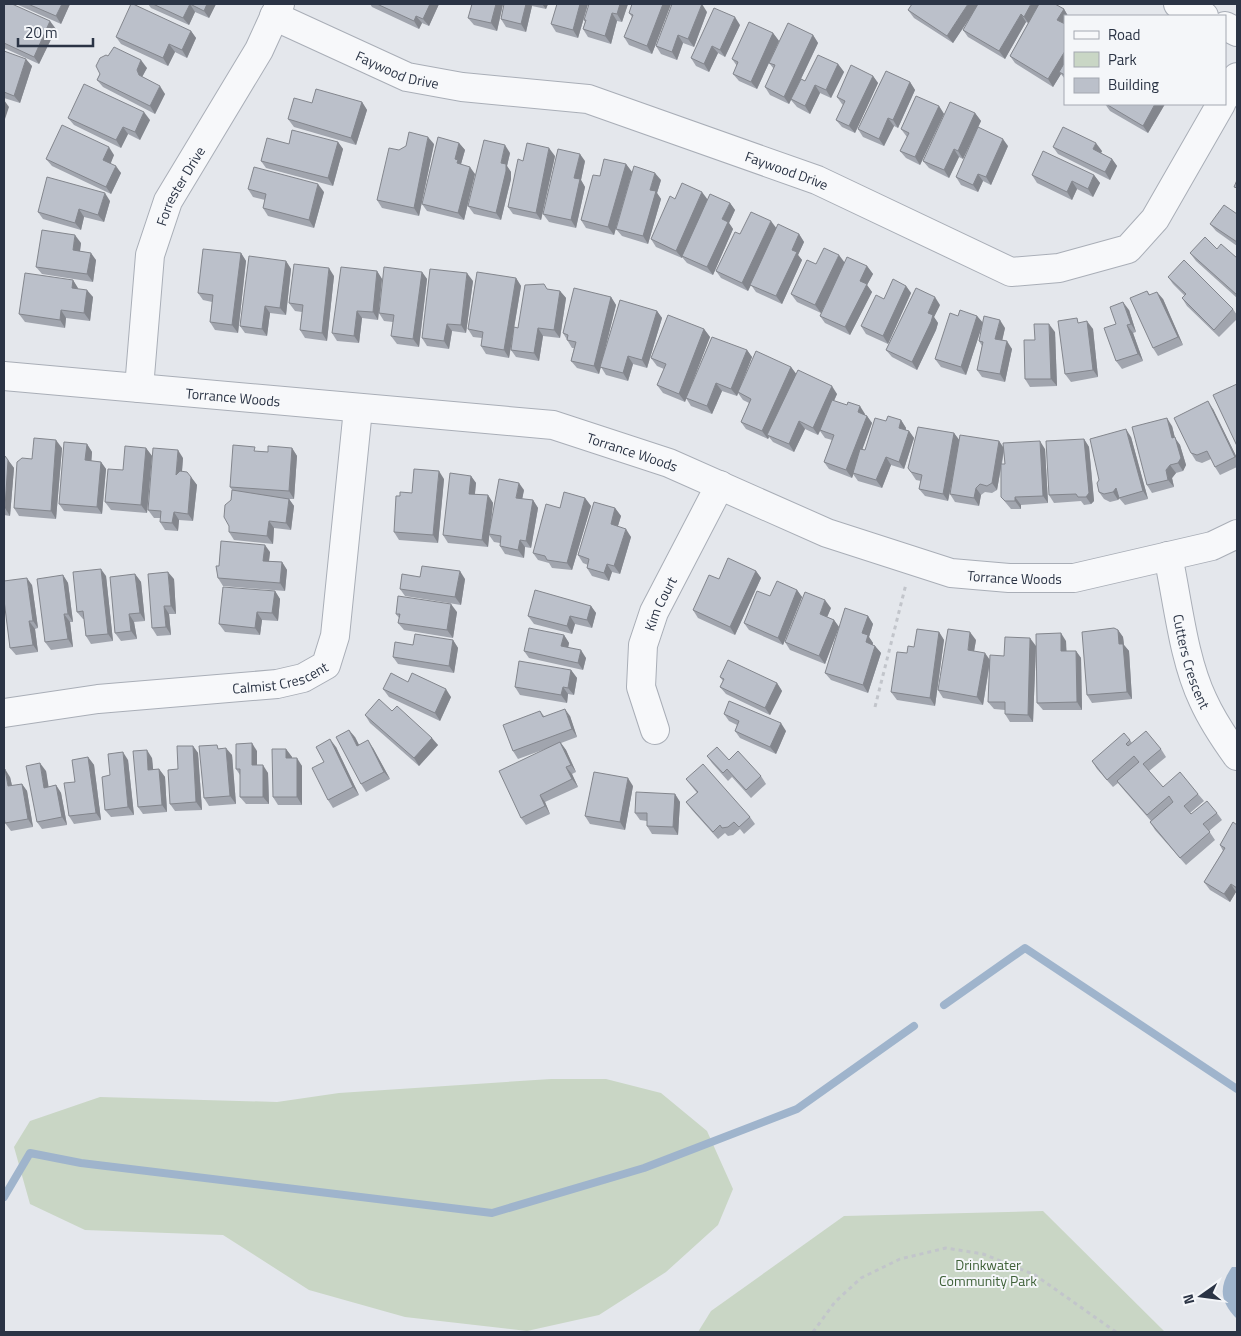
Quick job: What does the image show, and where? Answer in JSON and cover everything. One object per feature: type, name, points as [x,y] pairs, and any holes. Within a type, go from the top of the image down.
[{"type":"street","points":[[1178,4],[1202,15]]},
{"type":"street","name":"Faywood Drive","points":[[277,10],[407,77],[462,87],[588,99],[817,180],[1011,272],[1059,268],[1128,249],[1155,219],[1220,105]]},
{"type":"street","name":"Forrester Drive","points":[[139,388],[150,255],[168,201],[259,50],[277,10]]},
{"type":"street","points":[[1226,95],[1237,77]]},
{"type":"street","name":"Torrance Woods","points":[[4,376],[553,425],[669,463],[827,533],[951,573],[1010,578],[1074,578],[1212,546],[1237,534]]},
{"type":"street","name":"Calmist Crescent","points":[[4,712],[98,699],[277,684],[303,678],[326,665],[335,636],[358,409]]},
{"type":"street","name":"Kim Court","points":[[655,730],[641,687],[642,645],[654,612],[720,485]]},
{"type":"street","name":"Cutters Crescent","points":[[1168,556],[1190,662],[1202,698],[1216,725],[1237,756]]},
{"type":"path","points":[[875,707],[912,560]]},
{"type":"path","points":[[813,1332],[835,1302],[861,1278],[900,1259],[946,1248],[983,1254],[1035,1275],[1116,1332]]},
{"type":"green space","points":[[551,1079],[606,1079],[661,1093],[707,1131],[733,1189],[718,1225],[666,1272],[599,1315],[527,1331],[405,1317],[309,1290],[223,1235],[85,1230],[30,1204],[14,1147],[30,1121],[100,1097],[277,1102],[339,1093]]},
{"type":"green space","name":"Drinkwater Community Park","points":[[1043,1211],[1165,1332],[698,1332],[711,1311],[844,1216]]},
{"type":"water","points":[[1232,1267],[1237,1267],[1237,1319],[1227,1307],[1223,1294],[1224,1281]]},
{"type":"building","points":[[4,4],[12,4],[50,21],[34,57],[4,43]]},
{"type":"building","points":[[28,4],[62,4],[56,16]]},
{"type":"building","points":[[131,4],[191,31],[182,50],[169,44],[163,58],[116,37]]},
{"type":"building","points":[[153,4],[190,4],[183,18]]},
{"type":"building","points":[[190,4],[207,4],[204,11]]},
{"type":"building","points":[[377,4],[430,4],[423,19],[416,16],[414,21]]},
{"type":"building","points":[[472,4],[496,4],[491,23],[468,18]]},
{"type":"building","points":[[504,4],[526,4],[521,24],[501,19]]},
{"type":"building","points":[[557,4],[580,4],[573,30],[551,24]]},
{"type":"building","points":[[589,4],[620,4],[617,14],[612,13],[605,36],[583,29]]},
{"type":"building","points":[[632,4],[663,4],[647,46],[624,37],[633,15],[629,13]]},
{"type":"building","points":[[672,4],[702,4],[688,39],[678,35],[672,52],[656,46]]},
{"type":"building","points":[[912,4],[968,4],[947,36],[908,10]]},
{"type":"building","points":[[978,4],[1031,4],[1024,17],[1021,14],[999,51],[963,30]]},
{"type":"building","points":[[1039,4],[1055,4],[1064,9],[1057,20],[1064,24],[1064,53],[1048,79],[1010,56]]},
{"type":"building","points":[[714,8],[735,17],[720,50],[712,46],[704,64],[691,58]]},
{"type":"building","points":[[749,22],[773,33],[751,82],[733,74],[738,62],[732,59]]},
{"type":"building","points":[[788,23],[813,35],[784,97],[765,87],[775,65],[769,63]]},
{"type":"building","points":[[114,47],[141,60],[137,70],[139,75],[160,86],[150,106],[97,80],[100,74],[96,66],[100,58],[108,56]]},
{"type":"building","points":[[4,51],[26,59],[14,96],[4,92]]},
{"type":"building","points":[[818,55],[838,64],[826,90],[815,85],[805,106],[791,99],[801,79],[805,81]]},
{"type":"building","points":[[1064,64],[1064,74],[1059,72]]},
{"type":"building","points":[[851,65],[873,76],[849,126],[836,120],[845,101],[837,97]]},
{"type":"building","points":[[886,71],[910,82],[893,120],[888,118],[879,139],[858,129]]},
{"type":"building","points":[[84,84],[144,112],[135,132],[123,127],[116,140],[68,118]]},
{"type":"building","points":[[316,89],[362,102],[351,138],[288,119],[294,98],[312,103]]},
{"type":"building","points":[[916,96],[939,106],[915,157],[900,151],[909,133],[901,129]]},
{"type":"building","points":[[950,102],[975,113],[958,151],[954,149],[944,170],[923,161]]},
{"type":"building","points":[[1108,105],[1154,105],[1143,126]]},
{"type":"building","points":[[62,125],[109,147],[103,160],[116,166],[106,187],[46,159]]},
{"type":"building","points":[[978,127],[1003,139],[986,177],[978,174],[973,185],[956,177]]},
{"type":"building","points":[[1063,127],[1096,143],[1093,149],[1112,159],[1105,172],[1053,147]]},
{"type":"building","points":[[292,130],[338,142],[328,178],[261,161],[267,138],[289,144]]},
{"type":"building","points":[[409,132],[428,137],[414,208],[377,200],[389,148],[399,150],[406,146]]},
{"type":"building","points":[[438,137],[459,143],[455,159],[458,160],[457,163],[470,167],[458,213],[422,204]]},
{"type":"building","points":[[484,140],[505,145],[501,163],[506,164],[506,171],[496,213],[468,206]]},
{"type":"building","points":[[527,143],[549,148],[536,213],[508,207],[518,159],[523,161]]},
{"type":"building","points":[[558,149],[580,154],[574,178],[580,179],[571,220],[543,214]]},
{"type":"building","points":[[1043,151],[1094,175],[1088,189],[1072,181],[1067,192],[1032,175]]},
{"type":"building","points":[[604,159],[626,164],[608,227],[581,220],[593,175],[600,176]]},
{"type":"building","points":[[634,166],[655,173],[650,190],[656,191],[643,236],[616,229]]},
{"type":"building","points":[[254,167],[318,184],[309,220],[263,208],[266,194],[248,189]]},
{"type":"building","points":[[47,177],[105,193],[98,215],[79,209],[75,223],[38,212]]},
{"type":"building","points":[[682,183],[702,192],[676,251],[651,239],[670,196],[675,199]]},
{"type":"building","points":[[710,194],[730,203],[722,219],[728,222],[707,267],[682,256]]},
{"type":"building","points":[[1224,205],[1237,214],[1237,242],[1210,224]]},
{"type":"building","points":[[751,212],[771,221],[742,283],[716,271],[735,232],[740,234]]},
{"type":"building","points":[[778,224],[799,234],[792,250],[797,252],[776,296],[750,285]]},
{"type":"building","points":[[42,230],[75,235],[73,250],[91,253],[87,274],[36,267]]},
{"type":"building","points":[[1205,237],[1217,249],[1221,244],[1237,258],[1237,295],[1190,253]]},
{"type":"building","points":[[824,248],[839,255],[815,305],[791,294],[807,260],[816,264]]},
{"type":"building","points":[[203,249],[241,253],[232,325],[210,322],[213,295],[198,293]]},
{"type":"building","points":[[249,256],[286,261],[280,308],[265,306],[262,329],[240,326]]},
{"type":"building","points":[[847,257],[867,266],[860,281],[867,284],[845,327],[820,316]]},
{"type":"building","points":[[1184,260],[1233,309],[1214,330],[1182,298],[1186,294],[1168,277]]},
{"type":"building","points":[[294,264],[329,268],[322,333],[300,330],[303,305],[289,303]]},
{"type":"building","points":[[341,267],[377,271],[373,312],[357,311],[354,336],[332,333]]},
{"type":"building","points":[[384,267],[422,272],[413,339],[391,336],[394,315],[379,313]]},
{"type":"building","points":[[430,269],[467,273],[461,325],[447,324],[444,341],[422,338]]},
{"type":"building","points":[[477,272],[516,278],[504,350],[481,346],[483,332],[468,329]]},
{"type":"building","points":[[25,273],[73,280],[72,288],[87,290],[84,313],[61,310],[60,320],[19,314]]},
{"type":"building","points":[[893,279],[906,286],[883,336],[861,326],[876,295],[884,299]]},
{"type":"building","points":[[544,284],[547,289],[560,291],[554,330],[538,328],[534,353],[511,350],[514,327],[518,328],[525,285]]},
{"type":"building","points":[[574,288],[611,297],[594,366],[571,361],[576,342],[567,340],[568,335],[563,333]]},
{"type":"building","points":[[916,288],[935,297],[928,313],[933,315],[931,322],[912,362],[886,350]]},
{"type":"building","points":[[1147,291],[1149,295],[1157,292],[1178,337],[1153,348],[1130,298]]},
{"type":"building","points":[[620,300],[657,311],[642,360],[628,356],[623,373],[600,367]]},
{"type":"building","points":[[1123,302],[1131,324],[1127,325],[1138,354],[1116,361],[1104,328],[1116,324],[1110,307]]},
{"type":"building","points":[[960,310],[977,316],[961,367],[935,359],[950,313],[958,316]]},
{"type":"building","points":[[668,315],[704,329],[679,394],[657,385],[666,364],[651,358]]},
{"type":"building","points":[[984,316],[1000,320],[995,339],[1007,341],[1000,374],[977,370],[983,342],[979,341]]},
{"type":"building","points":[[1077,318],[1078,323],[1087,321],[1093,370],[1065,374],[1058,321]]},
{"type":"building","points":[[1034,324],[1049,324],[1051,379],[1025,379],[1024,340],[1035,340]]},
{"type":"building","points":[[712,337],[747,350],[731,389],[716,383],[707,406],[686,398]]},
{"type":"building","points":[[756,351],[791,367],[762,431],[741,422],[751,399],[738,392]]},
{"type":"building","points":[[798,370],[832,386],[813,428],[799,421],[789,444],[767,435]]},
{"type":"building","points":[[1237,384],[1237,446],[1213,395]]},
{"type":"building","points":[[832,400],[847,405],[848,402],[860,406],[858,412],[867,416],[846,470],[824,462],[834,435],[820,430]]},
{"type":"building","points":[[1208,401],[1235,457],[1215,467],[1207,451],[1197,455],[1191,453],[1174,418]]},
{"type":"building","points":[[888,416],[901,420],[899,428],[909,431],[899,462],[886,457],[876,480],[853,473],[860,449],[865,450],[875,418],[886,421]]},
{"type":"building","points":[[1167,418],[1172,438],[1175,437],[1181,458],[1178,463],[1170,465],[1166,470],[1168,480],[1147,485],[1132,427]]},
{"type":"building","points":[[918,427],[954,433],[943,494],[919,489],[922,475],[911,472],[908,468]]},
{"type":"building","points":[[1126,429],[1143,491],[1119,498],[1116,488],[1113,492],[1104,494],[1099,492],[1097,483],[1099,480],[1090,439]]},
{"type":"building","points":[[960,435],[999,441],[992,483],[987,486],[980,484],[976,488],[974,498],[950,494]]},
{"type":"building","points":[[34,438],[56,440],[51,511],[14,508],[17,462],[22,458],[32,459]]},
{"type":"building","points":[[1084,439],[1089,493],[1086,497],[1078,497],[1076,494],[1049,495],[1046,441]]},
{"type":"building","points":[[1040,441],[1043,496],[1015,497],[1015,501],[1005,501],[1001,497],[1001,464],[1005,464],[1003,443]]},
{"type":"building","points":[[64,442],[87,444],[85,460],[101,462],[97,507],[59,504]]},
{"type":"building","points":[[233,445],[255,447],[254,451],[268,452],[268,446],[292,448],[289,491],[230,487]]},
{"type":"building","points":[[125,446],[146,448],[141,505],[105,502],[108,469],[123,470]]},
{"type":"building","points":[[153,448],[178,450],[176,475],[180,471],[187,472],[191,477],[188,514],[174,512],[172,523],[160,522],[161,511],[148,510]]},
{"type":"building","points":[[4,456],[8,460],[5,508],[4,508]]},
{"type":"building","points":[[414,469],[439,471],[433,535],[394,532],[396,496],[400,496],[400,492],[412,493]]},
{"type":"building","points":[[450,473],[471,476],[469,494],[488,495],[482,540],[443,535]]},
{"type":"building","points":[[499,479],[519,483],[516,498],[533,500],[526,541],[520,540],[518,550],[500,546],[501,536],[489,534]]},
{"type":"building","points":[[232,490],[289,499],[286,523],[269,521],[267,536],[229,532],[229,526],[224,517],[225,505],[231,500]]},
{"type":"building","points":[[564,492],[585,498],[567,563],[547,560],[545,556],[533,553],[546,504],[560,508]]},
{"type":"building","points":[[594,502],[615,508],[611,524],[626,529],[614,566],[607,564],[604,573],[587,568],[589,559],[578,555]]},
{"type":"building","points":[[221,541],[265,545],[263,561],[282,562],[280,583],[218,578],[216,566],[219,566]]},
{"type":"building","points":[[728,558],[756,571],[730,627],[693,610],[709,575],[719,579]]},
{"type":"building","points":[[422,566],[460,571],[455,597],[400,589],[402,574],[420,577]]},
{"type":"building","points":[[101,569],[108,634],[86,636],[83,611],[77,612],[73,572]]},
{"type":"building","points":[[168,572],[171,606],[164,606],[166,627],[152,628],[148,574]]},
{"type":"building","points":[[135,574],[140,613],[129,614],[131,631],[115,633],[110,577]]},
{"type":"building","points":[[63,575],[68,614],[64,614],[68,639],[45,642],[37,579]]},
{"type":"building","points":[[27,578],[33,621],[29,621],[33,645],[10,648],[4,600],[4,581]]},
{"type":"building","points":[[777,581],[797,590],[778,638],[744,623],[757,591],[770,596]]},
{"type":"building","points":[[223,587],[275,591],[272,613],[257,612],[255,628],[219,624]]},
{"type":"building","points":[[535,590],[591,606],[587,620],[570,616],[567,626],[528,616]]},
{"type":"building","points":[[805,592],[825,600],[820,614],[834,620],[819,656],[785,642]]},
{"type":"building","points":[[398,596],[451,604],[447,630],[398,623],[400,614],[396,614]]},
{"type":"building","points":[[845,608],[868,616],[862,633],[868,635],[866,642],[875,646],[863,685],[825,673]]},
{"type":"building","points":[[529,628],[564,635],[561,646],[581,650],[578,663],[524,651]]},
{"type":"building","points":[[1114,628],[1118,630],[1119,644],[1123,644],[1127,692],[1087,695],[1082,632]]},
{"type":"building","points":[[917,629],[939,632],[930,698],[891,692],[897,652],[907,653],[908,646],[914,647]]},
{"type":"building","points":[[948,629],[970,632],[968,650],[985,653],[977,697],[938,690]]},
{"type":"building","points":[[1061,633],[1061,651],[1076,651],[1077,702],[1037,703],[1036,634]]},
{"type":"building","points":[[415,634],[453,640],[449,666],[393,657],[395,642],[413,645]]},
{"type":"building","points":[[1005,637],[1030,638],[1028,715],[1005,714],[1005,702],[988,702],[990,655],[1004,656]]},
{"type":"building","points":[[728,660],[777,683],[765,708],[720,687],[724,679],[720,677]]},
{"type":"building","points":[[519,661],[571,670],[568,688],[563,687],[561,695],[515,687]]},
{"type":"building","points":[[391,673],[408,682],[412,673],[446,689],[435,713],[383,689]]},
{"type":"building","points":[[379,699],[392,711],[397,706],[432,738],[414,758],[365,715]]},
{"type":"building","points":[[729,701],[781,723],[770,747],[735,731],[739,721],[724,714]]},
{"type":"building","points":[[565,709],[572,729],[513,751],[503,725],[540,711],[543,717]]},
{"type":"building","points":[[349,730],[357,746],[368,740],[384,772],[361,784],[336,737]]},
{"type":"building","points":[[1146,731],[1161,749],[1143,764],[1163,787],[1180,772],[1198,794],[1184,806],[1191,814],[1207,801],[1217,813],[1203,824],[1210,832],[1180,858],[1150,822],[1173,802],[1169,796],[1147,815],[1117,781],[1139,762],[1134,756],[1107,780],[1092,761],[1124,733],[1130,740],[1126,744],[1128,746]]},
{"type":"building","points":[[330,739],[353,787],[328,800],[312,768],[324,762],[316,747]]},
{"type":"building","points":[[560,742],[571,765],[566,767],[572,779],[540,795],[545,806],[521,818],[499,771]]},
{"type":"building","points":[[252,743],[252,765],[263,765],[263,797],[240,797],[240,769],[236,769],[236,744]]},
{"type":"building","points":[[217,745],[218,749],[226,748],[230,796],[204,798],[199,746]]},
{"type":"building","points":[[177,746],[193,746],[196,802],[170,804],[168,770],[178,769]]},
{"type":"building","points":[[717,747],[729,760],[738,751],[761,776],[746,790],[727,769],[723,773],[707,756]]},
{"type":"building","points":[[272,749],[286,749],[286,758],[297,758],[297,797],[273,797]]},
{"type":"building","points":[[147,750],[148,770],[159,769],[162,805],[138,807],[133,751]]},
{"type":"building","points":[[123,752],[128,807],[105,810],[102,777],[110,775],[108,754]]},
{"type":"building","points":[[88,757],[96,813],[69,816],[64,783],[75,782],[72,760]]},
{"type":"building","points":[[40,763],[44,788],[56,785],[62,817],[37,822],[26,766]]},
{"type":"building","points":[[703,764],[750,817],[739,827],[734,822],[728,827],[722,828],[720,825],[713,832],[686,802],[698,792],[686,779]]},
{"type":"building","points":[[5,769],[8,786],[22,784],[28,819],[5,823]]},
{"type":"building","points":[[594,772],[628,778],[620,822],[585,816]]},
{"type":"building","points":[[636,792],[675,794],[673,827],[647,826],[647,813],[635,813]]},
{"type":"building","points":[[1233,822],[1237,825],[1237,888],[1231,884],[1224,894],[1204,882],[1225,848],[1220,845]]},
{"type":"waterway","points":[[944,1005],[1025,948],[1237,1089]]},
{"type":"waterway","points":[[4,1197],[30,1153],[81,1163],[492,1213],[644,1168],[797,1109],[914,1026]]}]
